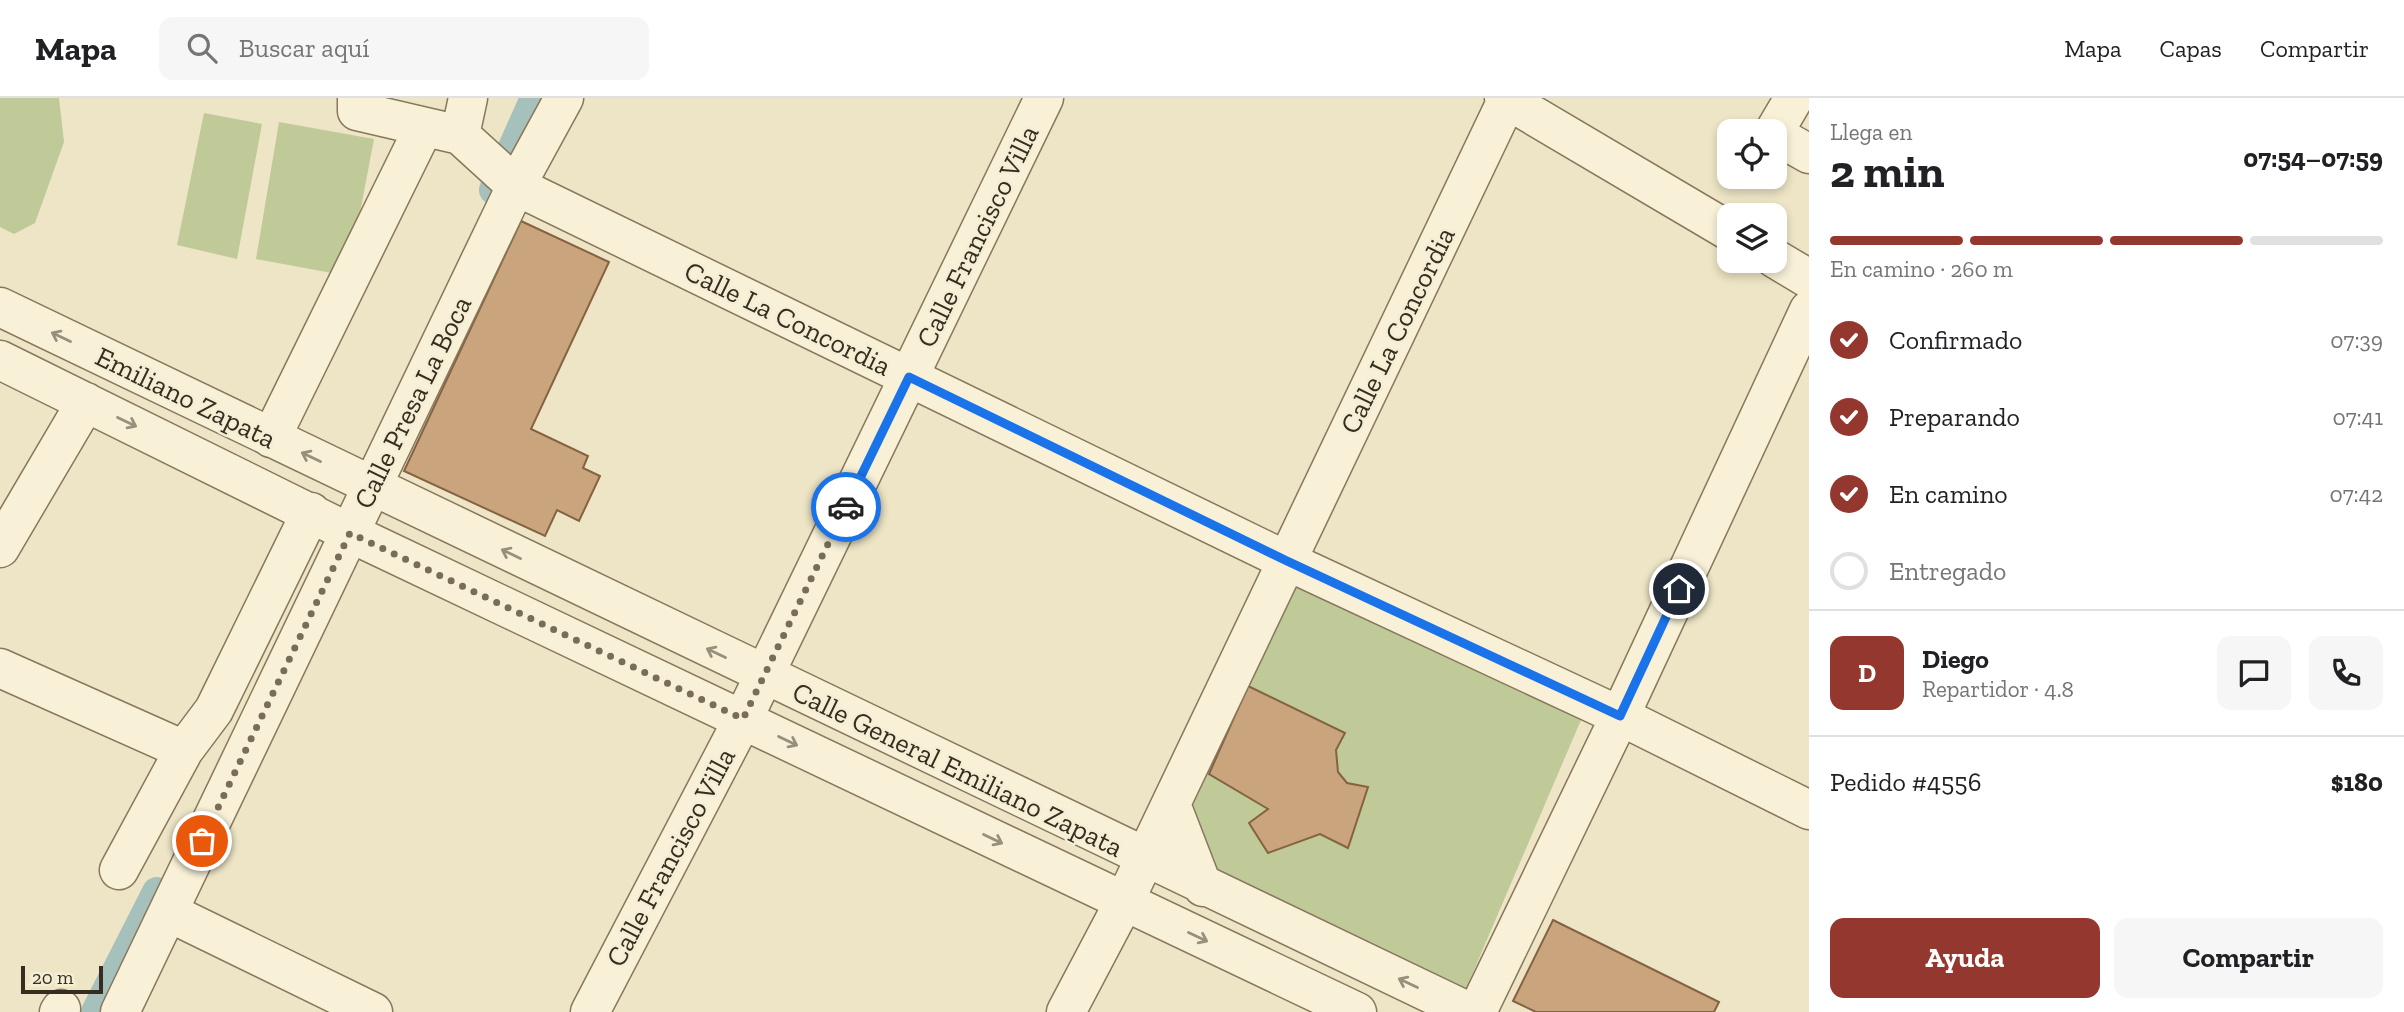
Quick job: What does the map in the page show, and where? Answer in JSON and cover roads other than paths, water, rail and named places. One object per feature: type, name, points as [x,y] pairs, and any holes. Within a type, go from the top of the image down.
[{"type":"street","points":[[357,98],[357,111],[442,131]]},
{"type":"street","points":[[271,438],[442,131],[468,98]]},
{"type":"street","name":"Calle Presa La Boca","points":[[120,1012],[516,186],[564,98]]},
{"type":"street","name":"Calle Francisco Villa","points":[[590,1012],[743,719],[1044,98]]},
{"type":"street","points":[[1782,119],[1794,98]]},
{"type":"street","points":[[1505,99],[1717,224]]},
{"type":"street","name":"Calle La Concordia","points":[[1066,1012],[1145,859],[1505,99]]},
{"type":"street","name":"Calle La Concordia","points":[[442,131],[516,186],[1287,561],[1620,716],[1809,810]]},
{"type":"street","points":[[1787,141],[1809,154]]},
{"type":"street","points":[[1787,266],[1809,279]]},
{"type":"street","name":"Emiliano Zapata","points":[[0,307],[372,486]]},
{"type":"street","points":[[1477,1012],[1620,716],[1809,310]]},
{"type":"street","name":"Emiliano Zapata","points":[[0,360],[350,533]]},
{"type":"street","points":[[0,548],[86,401]]},
{"type":"street","name":"Calle General Emiliano Zapata","points":[[372,486],[1203,887],[1469,1012]]},
{"type":"street","points":[[119,870],[184,750],[214,710],[311,512]]},
{"type":"street","name":"Calle General Emiliano Zapata","points":[[350,533],[1357,1012]]},
{"type":"street","points":[[0,668],[184,750]]},
{"type":"street","points":[[1171,804],[1203,887]]},
{"type":"street","points":[[168,912],[373,1012]]},
{"type":"waterway","points":[[494,190],[535,98]]},
{"type":"waterway","points":[[96,1012],[157,892]]}]
